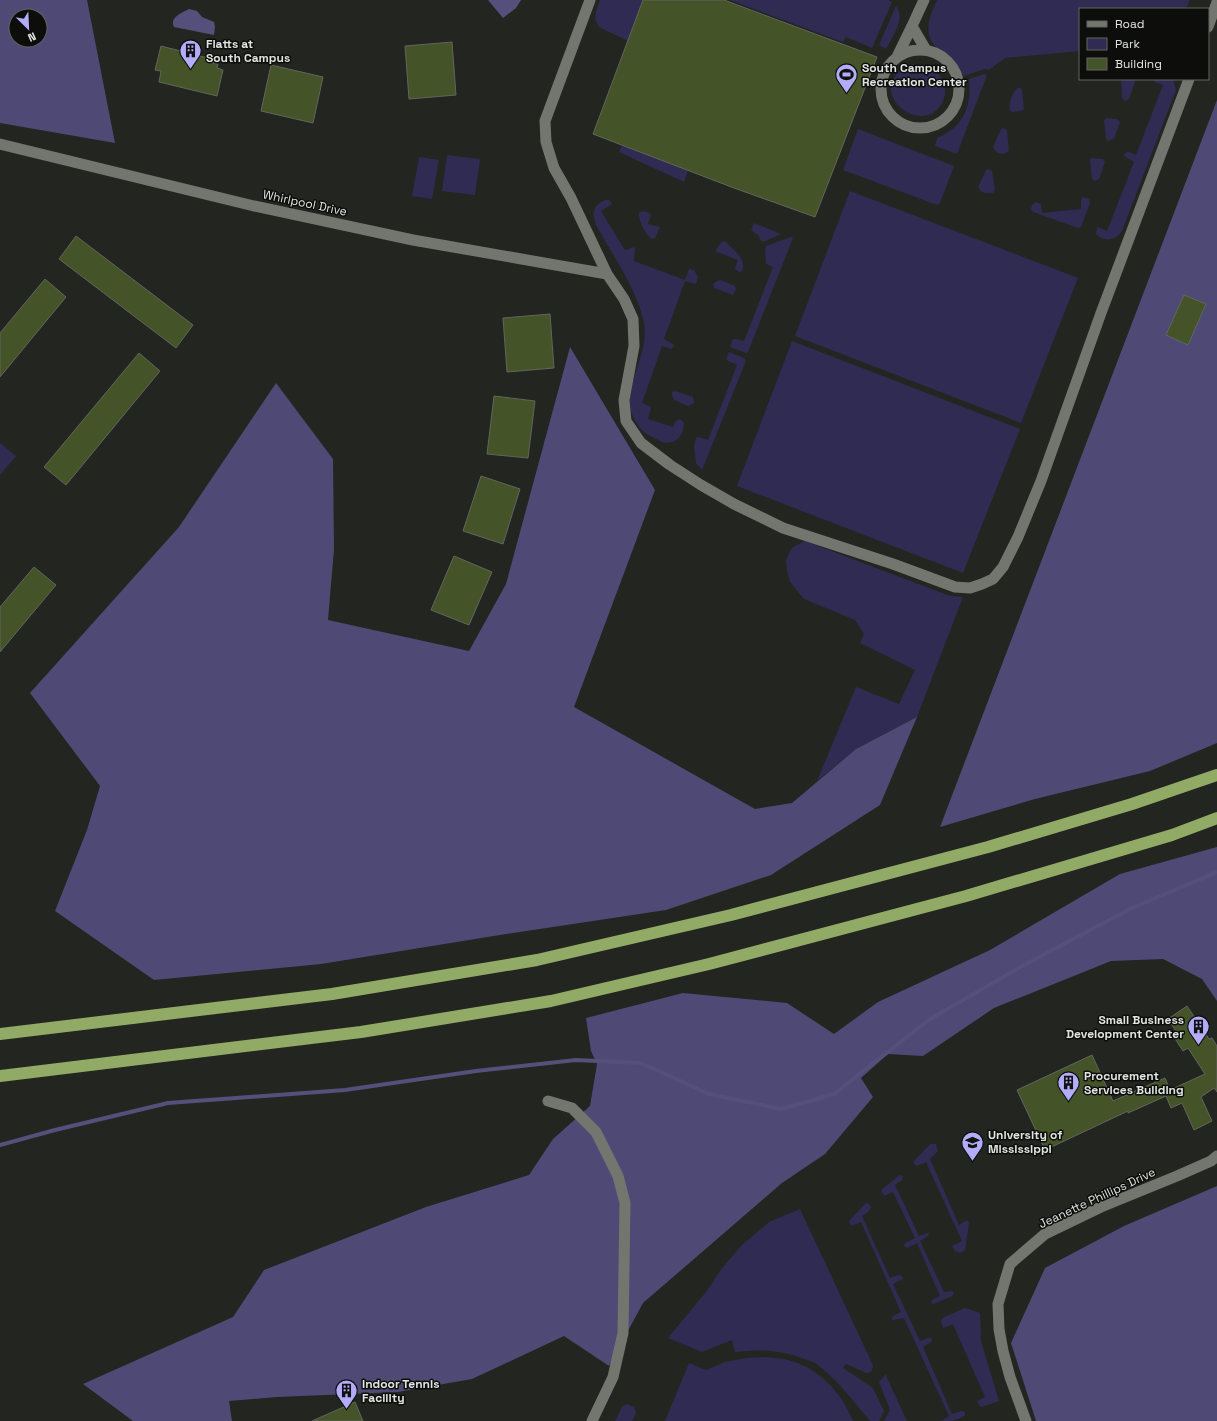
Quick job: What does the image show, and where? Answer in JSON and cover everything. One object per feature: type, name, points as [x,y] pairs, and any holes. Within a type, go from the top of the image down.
[{"type":"highway","points":[[0,1034],[332,994],[537,960],[730,915],[988,847],[1132,804],[1217,775]]},
{"type":"highway","points":[[1172,835],[1217,818]]},
{"type":"highway","points":[[0,1076],[361,1032],[551,1001],[709,964],[966,896],[1217,823]]},
{"type":"street","points":[[590,0],[545,121],[546,142],[554,168],[571,198],[607,274],[624,299],[633,319],[634,346],[624,400],[626,421],[641,443],[670,465],[734,504],[783,528],[893,564],[955,587],[970,588],[993,579],[1003,567],[1018,537],[1041,481],[1101,313],[1189,80]]},
{"type":"street","points":[[897,57],[924,0]]},
{"type":"street","points":[[1209,23],[1217,2]]},
{"type":"street","points":[[912,26],[926,50]]},
{"type":"street","points":[[913,50],[926,50],[938,54],[949,62],[956,72],[959,85],[958,98],[953,110],[945,120],[933,126],[920,128],[908,126],[896,120],[887,111],[882,99],[880,86],[890,63],[897,57],[913,50]]},
{"type":"street","name":"Whirlpool Drive","points":[[0,144],[254,206],[413,240],[607,274]]},
{"type":"street","points":[[548,1101],[572,1108],[596,1132],[618,1176],[625,1203],[622,1333],[613,1377],[593,1420]]},
{"type":"street","name":"Jeanette Phillips Drive","points":[[1026,1421],[1008,1371],[999,1329],[998,1304],[1010,1264],[1044,1234],[1102,1207],[1211,1161],[1217,1156]]},
{"type":"green space","points":[[600,0],[643,0],[628,41],[599,27],[595,17]]},
{"type":"green space","points":[[730,0],[888,0],[892,2],[872,48],[846,37],[843,42]]},
{"type":"green space","points":[[937,0],[1190,0],[1186,8],[1079,8],[1079,51],[1005,58],[989,70],[985,69],[964,76],[952,58],[936,47],[929,36],[928,30],[932,12]]},
{"type":"green space","points":[[896,6],[899,11],[899,22],[886,49],[879,45]]},
{"type":"green space","points":[[911,64],[929,67],[939,75],[942,80],[945,91],[944,97],[942,103],[933,113],[921,116],[910,114],[900,107],[893,97],[891,86],[897,74]]},
{"type":"green space","points":[[984,74],[987,75],[957,154],[935,146],[937,138],[954,128],[960,122],[967,107],[969,98],[969,79]]},
{"type":"green space","points":[[1121,80],[1134,80],[1129,99],[1125,101],[1122,98]]},
{"type":"green space","points":[[1154,80],[1173,80],[1176,90],[1122,231],[1117,237],[1103,239],[1096,234],[1097,227],[1107,231],[1134,162],[1124,156],[1125,153],[1129,152],[1136,155],[1163,85]]},
{"type":"green space","points":[[1018,88],[1021,88],[1022,90],[1024,110],[1013,112],[1010,111],[1010,102],[1012,95]]},
{"type":"green space","points":[[1106,118],[1117,119],[1120,122],[1114,139],[1108,141],[1106,139],[1104,120]]},
{"type":"green space","points":[[1003,128],[1007,130],[1009,151],[1002,154],[998,153],[993,147],[1001,129]]},
{"type":"green space","points":[[858,129],[954,166],[940,203],[937,205],[843,170]]},
{"type":"green space","points":[[622,145],[688,170],[684,182],[619,152]]},
{"type":"green space","points":[[447,155],[480,159],[475,195],[442,191]]},
{"type":"green space","points":[[419,157],[439,160],[432,199],[412,196]]},
{"type":"green space","points":[[1091,158],[1103,159],[1105,162],[1099,179],[1095,181],[1092,179]]},
{"type":"green space","points":[[988,169],[992,171],[995,190],[993,193],[982,192],[978,187],[986,170]]},
{"type":"green space","points":[[850,191],[1078,278],[1021,423],[795,336]]},
{"type":"green space","points":[[1083,197],[1089,199],[1090,203],[1081,227],[1078,228],[1033,212],[1031,209],[1032,205],[1036,202],[1041,204],[1042,213],[1081,209],[1081,200]]},
{"type":"green space","points":[[605,200],[609,200],[612,204],[601,211],[625,250],[635,247],[634,261],[685,280],[689,269],[694,270],[698,277],[696,284],[685,281],[664,339],[674,346],[671,349],[662,346],[642,403],[651,407],[648,419],[673,427],[675,422],[679,419],[683,421],[684,426],[681,435],[670,443],[660,441],[644,432],[634,419],[630,407],[630,393],[645,338],[644,323],[636,298],[617,260],[596,225],[594,217],[595,207]]},
{"type":"green space","points":[[643,211],[650,213],[651,215],[648,224],[660,227],[655,238],[652,239],[650,237],[641,224],[639,213]]},
{"type":"green space","points":[[754,223],[781,234],[764,242],[761,241],[758,235],[751,230]]},
{"type":"green space","points":[[791,237],[793,238],[748,352],[746,353],[730,347],[733,339],[744,341],[773,267],[766,264],[766,246]]},
{"type":"green space","points":[[723,241],[726,242],[741,258],[743,262],[742,271],[740,272],[735,268],[738,260],[716,251],[718,246]]},
{"type":"green space","points":[[721,280],[735,286],[736,289],[733,295],[714,288],[713,284]]},
{"type":"green space","points":[[792,341],[1020,429],[963,573],[737,486]]},
{"type":"green space","points":[[729,352],[744,358],[746,361],[702,470],[696,463],[694,446],[696,438],[698,437],[708,440],[737,365],[726,359]]},
{"type":"green space","points":[[675,391],[693,397],[693,404],[688,406],[674,400],[672,392]]},
{"type":"green space","points":[[0,443],[16,456],[0,475]]},
{"type":"green space","points":[[805,541],[950,596],[963,597],[917,717],[856,749],[817,781],[856,687],[899,704],[915,670],[860,643],[864,634],[855,620],[804,599],[790,582],[786,561],[793,547]]},
{"type":"green space","points":[[930,1144],[936,1144],[938,1151],[930,1159],[959,1225],[967,1220],[969,1223],[965,1250],[960,1253],[955,1251],[952,1246],[962,1241],[926,1162],[917,1166],[914,1164],[914,1161]]},
{"type":"green space","points":[[900,1175],[903,1176],[902,1180],[895,1185],[919,1236],[929,1233],[928,1236],[920,1241],[944,1292],[953,1291],[954,1293],[952,1296],[934,1304],[931,1303],[932,1300],[940,1296],[917,1243],[907,1248],[904,1246],[905,1243],[915,1238],[893,1192],[884,1196],[881,1190]]},
{"type":"green space","points":[[866,1203],[869,1204],[871,1208],[862,1216],[890,1278],[898,1275],[902,1276],[903,1279],[893,1284],[920,1341],[931,1338],[932,1341],[923,1347],[952,1414],[961,1411],[965,1412],[965,1415],[957,1420],[941,1421],[949,1416],[904,1318],[892,1320],[892,1317],[901,1312],[861,1222],[851,1226],[849,1221]]},
{"type":"green space","points":[[800,1209],[873,1367],[871,1372],[866,1373],[846,1364],[843,1368],[873,1388],[884,1411],[879,1421],[870,1421],[838,1383],[823,1369],[811,1361],[770,1351],[735,1352],[732,1340],[702,1352],[668,1338],[706,1292],[722,1268],[742,1245],[769,1222]]},
{"type":"green space","points":[[965,1308],[980,1313],[981,1341],[999,1401],[982,1407],[977,1401],[985,1397],[953,1324],[943,1328],[941,1321],[944,1317]]},
{"type":"green space","points":[[764,1357],[788,1360],[810,1369],[819,1375],[828,1383],[842,1400],[853,1421],[665,1421],[689,1363],[706,1370],[725,1362],[746,1358]]},
{"type":"green space","points":[[886,1374],[907,1421],[884,1421],[890,1410],[879,1382]]},
{"type":"green space","points":[[627,1404],[634,1407],[636,1413],[632,1421],[615,1421],[622,1407]]},
{"type":"shaded area","points":[[0,0],[87,0],[115,143],[0,123]]},
{"type":"shaded area","points":[[488,0],[521,0],[516,8],[503,18]]},
{"type":"shaded area","points":[[189,9],[197,11],[202,17],[214,22],[214,35],[174,27],[173,21],[175,18]]},
{"type":"shaded area","points":[[1217,100],[1217,743],[1150,771],[1035,799],[940,827]]},
{"type":"shaded area","points":[[570,347],[655,490],[574,707],[755,809],[792,803],[856,749],[917,717],[880,805],[771,875],[666,910],[321,964],[154,980],[55,911],[87,830],[100,786],[30,693],[179,527],[276,383],[333,459],[334,549],[328,620],[469,651],[506,584]]},
{"type":"shaded area","points":[[1217,847],[1217,1001],[1202,979],[1163,959],[1111,961],[994,1008],[923,1056],[888,1054],[861,1078],[873,1097],[825,1154],[782,1183],[643,1303],[609,1366],[564,1336],[472,1379],[398,1392],[277,1397],[229,1401],[232,1421],[133,1421],[83,1384],[233,1317],[264,1270],[426,1207],[529,1175],[553,1139],[590,1106],[597,1064],[591,1051],[586,1018],[683,993],[787,1003],[834,1034],[878,1002],[990,950],[1120,874]]},
{"type":"shaded area","points":[[1217,1186],[1217,1421],[1036,1421],[1011,1343],[1045,1268],[1124,1226]]},
{"type":"building","points":[[643,0],[724,0],[877,57],[815,217],[734,188],[593,134]]},
{"type":"building","points":[[452,42],[456,95],[409,99],[405,46]]},
{"type":"building","name":"Flatts at South Campus","points":[[161,46],[208,58],[208,61],[218,64],[217,68],[223,70],[217,96],[159,82],[161,71],[155,70]]},
{"type":"building","points":[[271,65],[323,77],[313,123],[261,111]]},
{"type":"building","points":[[76,236],[193,325],[176,348],[59,259]]},
{"type":"building","points":[[45,279],[66,297],[0,377],[0,333]]},
{"type":"building","points":[[1184,295],[1206,304],[1188,345],[1166,335]]},
{"type":"building","points":[[550,314],[554,368],[507,372],[503,318]]},
{"type":"building","points":[[139,353],[160,371],[66,485],[44,467]]},
{"type":"building","points":[[494,396],[535,401],[528,458],[487,454]]},
{"type":"building","points":[[481,476],[520,489],[503,544],[463,531]]},
{"type":"building","points":[[454,556],[492,572],[469,625],[431,610]]},
{"type":"building","points":[[34,567],[56,585],[0,652],[0,607]]},
{"type":"building","points":[[1187,1006],[1209,1039],[1212,1038],[1217,1046],[1217,1092],[1214,1088],[1201,1097],[1212,1121],[1194,1130],[1182,1103],[1171,1108],[1166,1096],[1128,1113],[1128,1111],[1045,1150],[1017,1090],[1092,1055],[1113,1101],[1165,1078],[1170,1090],[1205,1074],[1188,1048],[1183,1051],[1174,1037],[1178,1034],[1168,1019]]},
{"type":"building","name":"Indoor Tennis Facility","points":[[355,1402],[363,1421],[312,1421]]},
{"type":"waterway","points":[[0,1145],[55,1130],[168,1103],[345,1090],[476,1071],[576,1060],[641,1063],[709,1094],[781,1109],[834,1094],[930,1019],[1024,965],[1132,908],[1217,872]]},
{"type":"place","name":"Flatts at South Campus","points":[[191,70]]},
{"type":"place","name":"South Campus Recreation Center","points":[[847,94]]},
{"type":"place","name":"Small Business Development Center","points":[[1199,1046]]},
{"type":"place","name":"Procurement Services Building","points":[[1068,1102]]},
{"type":"place","name":"University of Mississippi","points":[[972,1162]]},
{"type":"place","name":"Indoor Tennis Facility","points":[[346,1410]]}]
